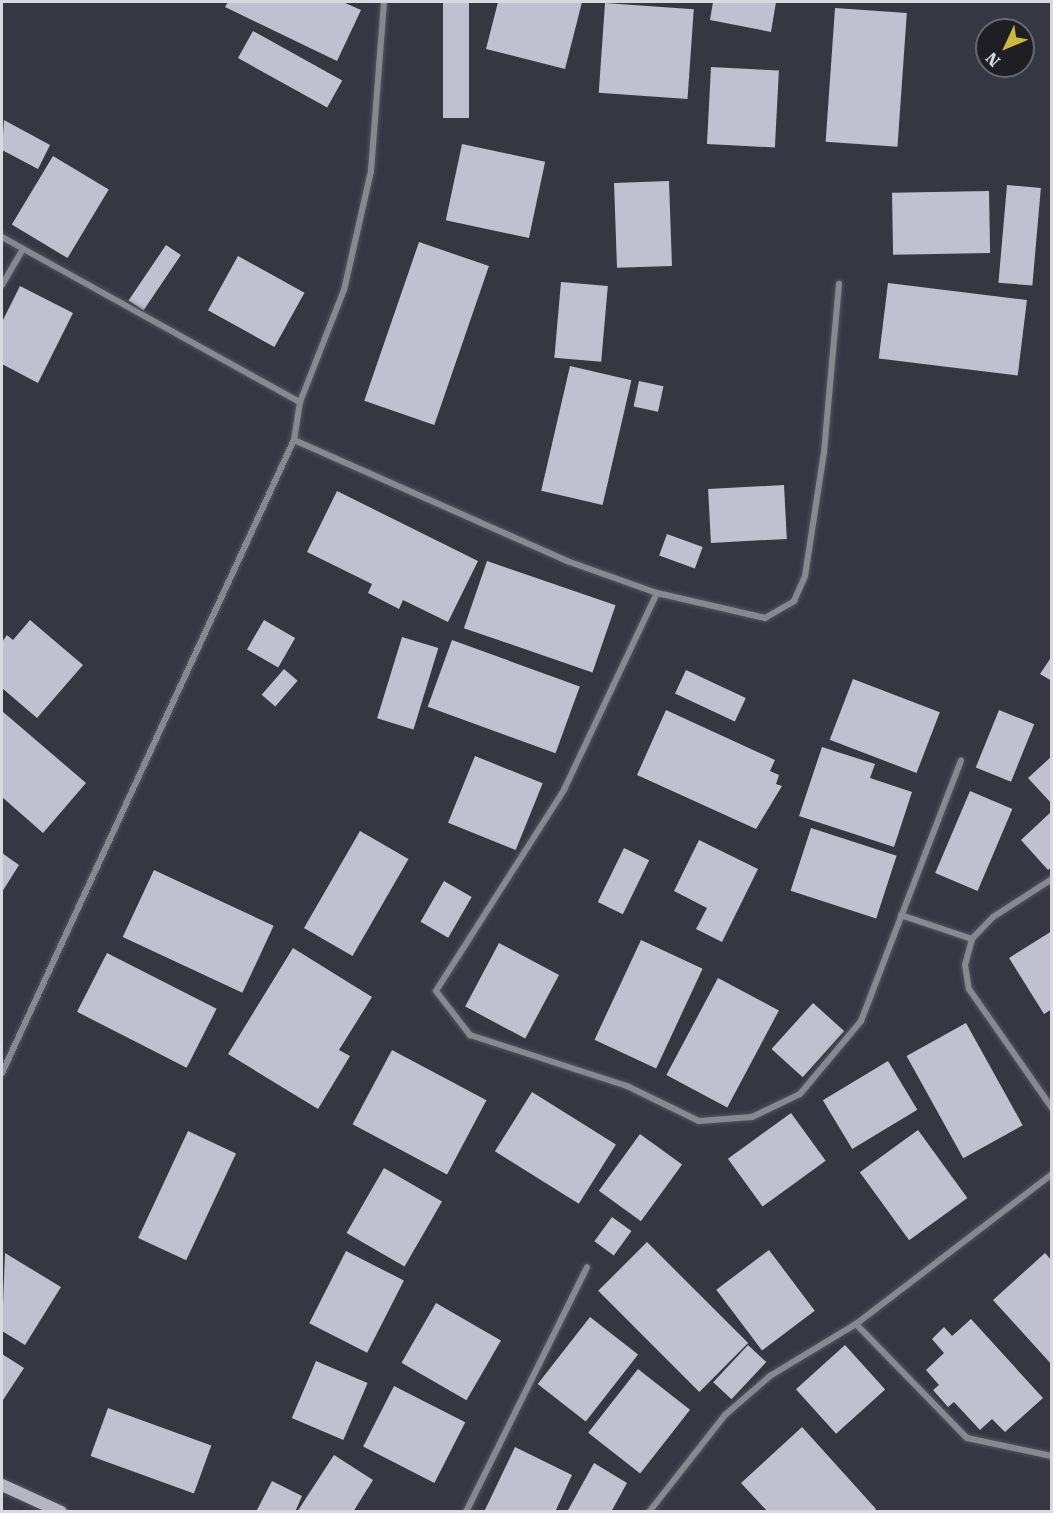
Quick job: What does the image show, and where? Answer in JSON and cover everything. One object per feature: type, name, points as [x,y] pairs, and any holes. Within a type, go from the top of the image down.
[{"type":"main road","points":[[2,1485],[61,1512]]},
{"type":"street","points":[[2,1073],[294,440],[300,402],[344,290],[371,171],[384,2]]},
{"type":"street","points":[[2,237],[300,402]]},
{"type":"street","points":[[2,285],[23,249]]},
{"type":"street","points":[[294,440],[567,561],[657,593],[765,618],[795,601],[805,576],[824,452],[839,284]]},
{"type":"street","points":[[657,593],[564,790],[436,992],[470,1035],[627,1086],[699,1120],[752,1117],[800,1094],[861,1021],[961,761]]},
{"type":"street","points":[[1052,879],[993,917],[972,939],[964,965],[969,989],[1052,1108]]},
{"type":"street","points":[[901,915],[972,939]]},
{"type":"street","points":[[649,1512],[725,1415],[770,1376],[856,1324],[1052,1174]]},
{"type":"street","points":[[466,1512],[587,1267]]},
{"type":"street","points":[[856,1324],[967,1438],[1052,1456]]},
{"type":"building","points":[[228,2],[343,2],[361,10],[337,61],[225,7]]},
{"type":"building","points":[[443,2],[469,2],[469,118],[443,118]]},
{"type":"building","points":[[498,2],[582,2],[565,69],[486,49]]},
{"type":"building","points":[[713,2],[776,2],[771,32],[710,20]]},
{"type":"building","points":[[605,3],[694,9],[688,99],[599,93]]},
{"type":"building","points":[[835,8],[907,13],[897,147],[826,142]]},
{"type":"building","points":[[253,31],[342,80],[327,108],[238,58]]},
{"type":"building","points":[[711,67],[779,71],[775,147],[707,144]]},
{"type":"building","points":[[4,120],[50,145],[38,169],[2,150]]},
{"type":"building","points":[[462,144],[545,162],[529,238],[446,220]]},
{"type":"building","points":[[53,156],[109,189],[68,258],[12,225]]},
{"type":"building","points":[[669,181],[672,266],[617,268],[614,183]]},
{"type":"building","points":[[1007,185],[1041,188],[1032,286],[998,283]]},
{"type":"building","points":[[989,191],[990,253],[893,255],[892,193]]},
{"type":"building","points":[[419,242],[489,266],[434,425],[364,401]]},
{"type":"building","points":[[166,245],[181,255],[143,311],[129,301]]},
{"type":"building","points":[[238,256],[304,293],[274,347],[208,310]]},
{"type":"building","points":[[561,282],[608,286],[601,362],[554,358]]},
{"type":"building","points":[[888,283],[1027,300],[1018,375],[879,358]]},
{"type":"building","points":[[20,286],[73,313],[38,383],[2,364],[2,322]]},
{"type":"building","points":[[570,366],[631,380],[603,505],[541,491]]},
{"type":"building","points":[[639,381],[663,386],[658,412],[634,406]]},
{"type":"building","points":[[784,485],[787,539],[711,543],[708,489]]},
{"type":"building","points":[[337,491],[478,561],[448,622],[403,600],[399,609],[368,593],[372,584],[307,552]]},
{"type":"building","points":[[667,534],[703,547],[695,569],[659,556]]},
{"type":"building","points":[[487,561],[616,605],[592,672],[464,628]]},
{"type":"building","points":[[30,620],[83,665],[37,718],[2,688],[2,642],[7,635],[13,640]]},
{"type":"building","points":[[264,620],[295,638],[278,667],[247,649]]},
{"type":"building","points":[[402,637],[438,648],[413,729],[377,718]]},
{"type":"building","points":[[452,640],[580,687],[556,753],[428,707]]},
{"type":"building","points":[[1052,656],[1052,681],[1040,674]]},
{"type":"building","points":[[284,669],[298,681],[275,706],[262,695]]},
{"type":"building","points":[[686,670],[746,698],[735,721],[675,694]]},
{"type":"building","points":[[853,679],[940,712],[917,773],[830,740]]},
{"type":"building","points":[[666,710],[775,760],[770,771],[779,775],[776,784],[782,786],[756,829],[637,775]]},
{"type":"building","points":[[999,710],[1034,724],[1011,782],[976,767]]},
{"type":"building","points":[[2,711],[86,783],[43,833],[2,797]]},
{"type":"building","points":[[822,747],[875,764],[870,778],[912,792],[894,847],[799,816]]},
{"type":"building","points":[[475,756],[543,783],[516,850],[448,823]]},
{"type":"building","points":[[1052,756],[1052,804],[1028,778]]},
{"type":"building","points":[[970,791],[1012,809],[978,891],[935,873]]},
{"type":"building","points":[[1052,811],[1052,867],[1048,870],[1021,840]]},
{"type":"building","points":[[811,828],[897,856],[876,919],[791,891]]},
{"type":"building","points":[[360,831],[408,859],[352,956],[304,928]]},
{"type":"building","points":[[699,840],[758,869],[722,942],[696,929],[707,908],[674,891]]},
{"type":"building","points":[[624,848],[649,860],[623,914],[598,902]]},
{"type":"building","points":[[2,853],[19,865],[2,892]]},
{"type":"building","points":[[154,870],[274,926],[242,993],[123,937]]},
{"type":"building","points":[[444,881],[472,897],[448,938],[420,922]]},
{"type":"building","points":[[1052,931],[1052,1009],[1044,1014],[1009,958]]},
{"type":"building","points":[[641,940],[703,969],[656,1068],[595,1040]]},
{"type":"building","points":[[499,943],[559,975],[525,1038],[465,1007]]},
{"type":"building","points":[[293,948],[372,997],[339,1050],[350,1056],[318,1109],[228,1054]]},
{"type":"building","points":[[107,953],[217,1009],[187,1068],[77,1012]]},
{"type":"building","points":[[718,978],[779,1010],[727,1108],[666,1075]]},
{"type":"building","points":[[813,1003],[844,1031],[803,1077],[772,1049]]},
{"type":"building","points":[[966,1023],[1023,1125],[963,1158],[907,1056]]},
{"type":"building","points":[[392,1050],[486,1100],[447,1174],[353,1124]]},
{"type":"building","points":[[888,1061],[917,1110],[852,1149],[823,1100]]},
{"type":"building","points":[[532,1092],[616,1144],[579,1204],[495,1151]]},
{"type":"building","points":[[791,1113],[826,1161],[763,1207],[728,1159]]},
{"type":"building","points":[[918,1130],[967,1198],[909,1240],[860,1172]]},
{"type":"building","points":[[188,1131],[236,1153],[186,1260],[138,1238]]},
{"type":"building","points":[[640,1134],[682,1165],[641,1221],[599,1191]]},
{"type":"building","points":[[384,1168],[442,1202],[405,1266],[346,1233]]},
{"type":"building","points":[[612,1217],[631,1231],[614,1255],[594,1241]]},
{"type":"building","points":[[647,1242],[748,1343],[699,1392],[598,1291]]},
{"type":"building","points":[[769,1250],[815,1311],[762,1350],[716,1290]]},
{"type":"building","points":[[346,1251],[404,1281],[367,1353],[309,1323]]},
{"type":"building","points":[[5,1253],[61,1287],[25,1345],[2,1331]]},
{"type":"building","points":[[1045,1253],[1052,1261],[1052,1365],[993,1300]]},
{"type":"building","points":[[436,1303],[501,1340],[466,1400],[402,1363]]},
{"type":"building","points":[[590,1317],[638,1355],[586,1422],[538,1384]]},
{"type":"building","points":[[971,1319],[1043,1398],[1005,1432],[992,1419],[980,1430],[954,1402],[948,1407],[933,1390],[939,1385],[926,1370],[944,1353],[932,1339],[944,1327],[952,1336]]},
{"type":"building","points":[[748,1345],[766,1362],[732,1399],[713,1382]]},
{"type":"building","points":[[845,1345],[885,1390],[836,1434],[796,1389]]},
{"type":"building","points":[[2,1354],[24,1368],[3,1400],[2,1399]]},
{"type":"building","points":[[316,1361],[368,1383],[343,1440],[292,1418]]},
{"type":"building","points":[[638,1369],[690,1410],[640,1473],[588,1433]]},
{"type":"building","points":[[394,1386],[465,1422],[434,1483],[363,1447]]},
{"type":"building","points":[[108,1408],[211,1446],[194,1494],[91,1456]]},
{"type":"building","points":[[802,1427],[876,1509],[873,1512],[768,1512],[741,1483]]},
{"type":"building","points":[[515,1447],[572,1475],[555,1512],[484,1512]]},
{"type":"building","points":[[334,1455],[373,1480],[353,1512],[297,1512]]},
{"type":"building","points":[[594,1463],[627,1483],[611,1512],[567,1512]]},
{"type":"building","points":[[272,1481],[302,1496],[295,1512],[257,1510]]}]
